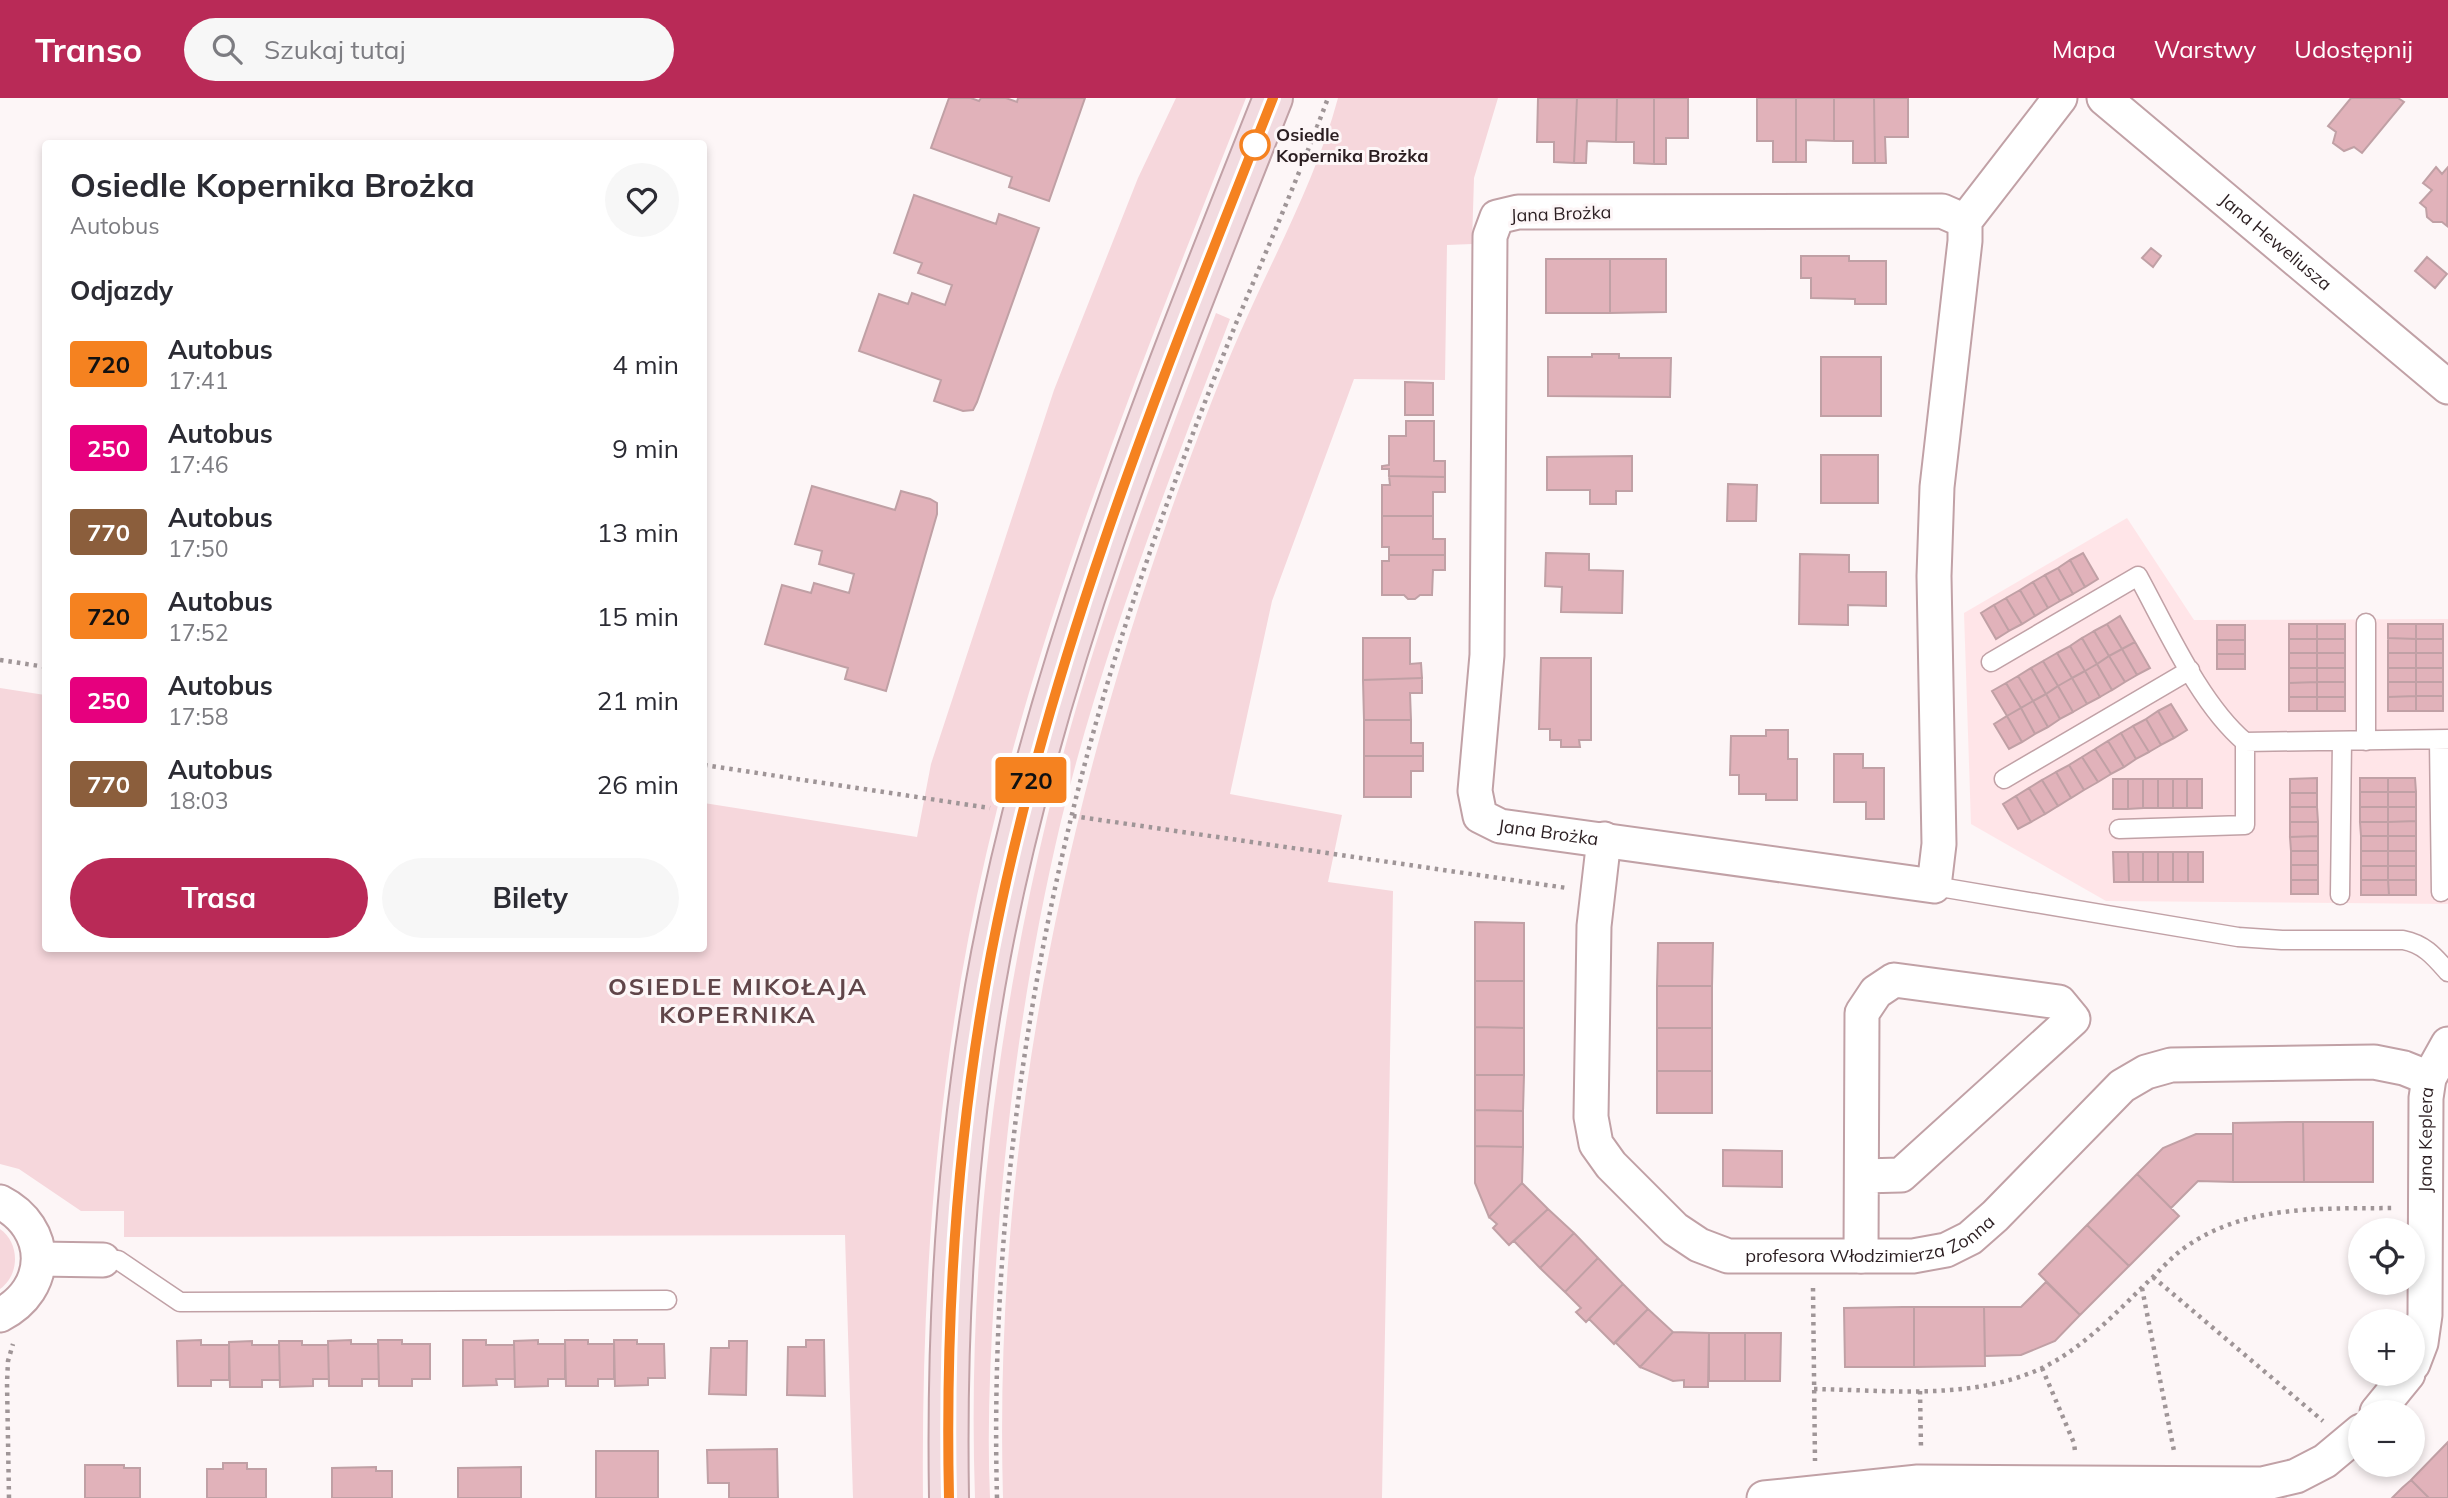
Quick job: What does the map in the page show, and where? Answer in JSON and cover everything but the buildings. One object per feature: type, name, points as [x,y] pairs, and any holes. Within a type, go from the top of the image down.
[{"type":"main road","points":[[949,1498],[951,1305],[966,1117],[991,955],[1023,813],[1063,666],[1121,490],[1273,98]]},
{"type":"street","points":[[1934,886],[1939,844],[1934,576],[1937,487],[1965,241],[1965,220],[2060,98]]},
{"type":"street","name":"Jana Heweliusza","points":[[2104,98],[2448,387]]},
{"type":"street","name":"Jana Brożka","points":[[1934,886],[1500,825],[1480,816],[1475,791],[1487,655],[1490,236],[1497,217],[1518,212],[1942,211],[1965,220]]},
{"type":"street","name":"profesora Włodzimierza Zonna","points":[[1604,839],[1594,926],[1591,1117],[1595,1144],[1611,1165],[1675,1229],[1699,1245],[1728,1255],[1913,1255],[1946,1250],[1970,1238],[1995,1216],[2122,1086],[2146,1072],[2171,1065],[2374,1062],[2404,1068],[2430,1078]]},
{"type":"street","points":[[1861,1255],[1861,1013],[1875,992],[1894,980],[2059,1002],[2073,1019],[1901,1175],[1863,1176]]},
{"type":"street","name":"Jana Keplera","points":[[2425,1309],[2425,1124],[2430,1078],[2448,1044]]},
{"type":"street","points":[[0,1202],[14,1210],[28,1224],[36,1241],[39,1259],[36,1278],[27,1295],[14,1308],[0,1315]]},
{"type":"street","points":[[39,1259],[103,1260]]},
{"type":"street","points":[[2387,1400],[2398,1386]]},
{"type":"street","points":[[1764,1498],[1815,1492],[2077,1483],[2262,1484],[2296,1476],[2325,1461],[2348,1442]]},
{"type":"lane","points":[[1991,662],[2138,576],[2190,670],[2226,726],[2245,742],[2444,740],[2441,892]]},
{"type":"lane","points":[[2366,623],[2366,741]]},
{"type":"lane","points":[[2004,779],[2190,670]]},
{"type":"lane","points":[[2340,895],[2342,741]]},
{"type":"lane","points":[[2119,829],[2245,825],[2245,742]]},
{"type":"lane","points":[[1934,886],[2238,937],[2416,942],[2431,953],[2448,972]]},
{"type":"lane","points":[[103,1260],[118,1260],[180,1302],[667,1300]]},
{"type":"path","points":[[997,1498],[1002,1264],[1011,1154],[1026,1042],[1045,938],[1073,816],[1096,723],[1131,608],[1176,479],[1328,98]]},
{"type":"path","points":[[0,660],[42,666]]},
{"type":"path","points":[[707,765],[1023,813]]},
{"type":"path","points":[[1073,816],[1597,892]]},
{"type":"path","points":[[1814,1390],[1920,1391],[1981,1386],[2025,1376],[2058,1361],[2090,1336],[2186,1247],[2220,1228],[2255,1216],[2286,1210],[2425,1208]]},
{"type":"path","points":[[1813,1255],[1815,1492]]},
{"type":"path","points":[[2152,1277],[2348,1432]]},
{"type":"path","points":[[2142,1287],[2180,1485]]},
{"type":"path","points":[[2042,1368],[2074,1443],[2077,1483]]},
{"type":"path","points":[[1919,1488],[1920,1391]]},
{"type":"shaded area","points":[[1176,98],[1246,98],[1137,377],[1069,566],[1011,757],[986,855],[955,1014],[935,1175],[925,1336],[923,1498],[853,1498],[845,1235],[124,1237],[124,1211],[81,1211],[19,1169],[0,1164],[0,688],[42,695],[42,952],[707,952],[707,803],[917,837],[931,764],[1054,390],[1138,178]]},
{"type":"shaded area","points":[[1338,98],[1498,98],[1474,178],[1472,244],[1447,245],[1445,380],[1354,379],[1272,601],[1230,794],[1342,815],[1328,882],[1393,891],[1382,1498],[1003,1498],[1003,1365],[1010,1234],[1024,1104],[1045,975],[1072,847],[1105,720],[1143,594],[1186,469],[1233,350],[1306,188]]},
{"type":"shaded area","points":[[1216,313],[1230,319],[1160,505],[1096,693],[1061,821],[1036,939],[1009,1117],[998,1237],[990,1372],[990,1498],[975,1498],[975,1328],[980,1242],[999,1070],[1028,901],[1063,753],[1102,626],[1145,500]]},
{"type":"shaded area","points":[[2127,518],[2194,620],[2448,619],[2448,904],[2106,901],[1971,824],[1964,613]]},
{"type":"shaded area","points":[[0,1229],[11,1242],[15,1259],[11,1276],[0,1289]]},
{"type":"bus line","name":"720","points":[[949,1498],[951,1305],[966,1117],[991,955],[1010,866],[1086,590],[1170,359],[1273,98]]},
{"type":"place","name":"Osiedle Kopernika Brożka","points":[[1255,145]]},
{"type":"district","name":"OSIEDLE MIKOŁAJA KOPERNIKA","points":[[738,1001]]}]
